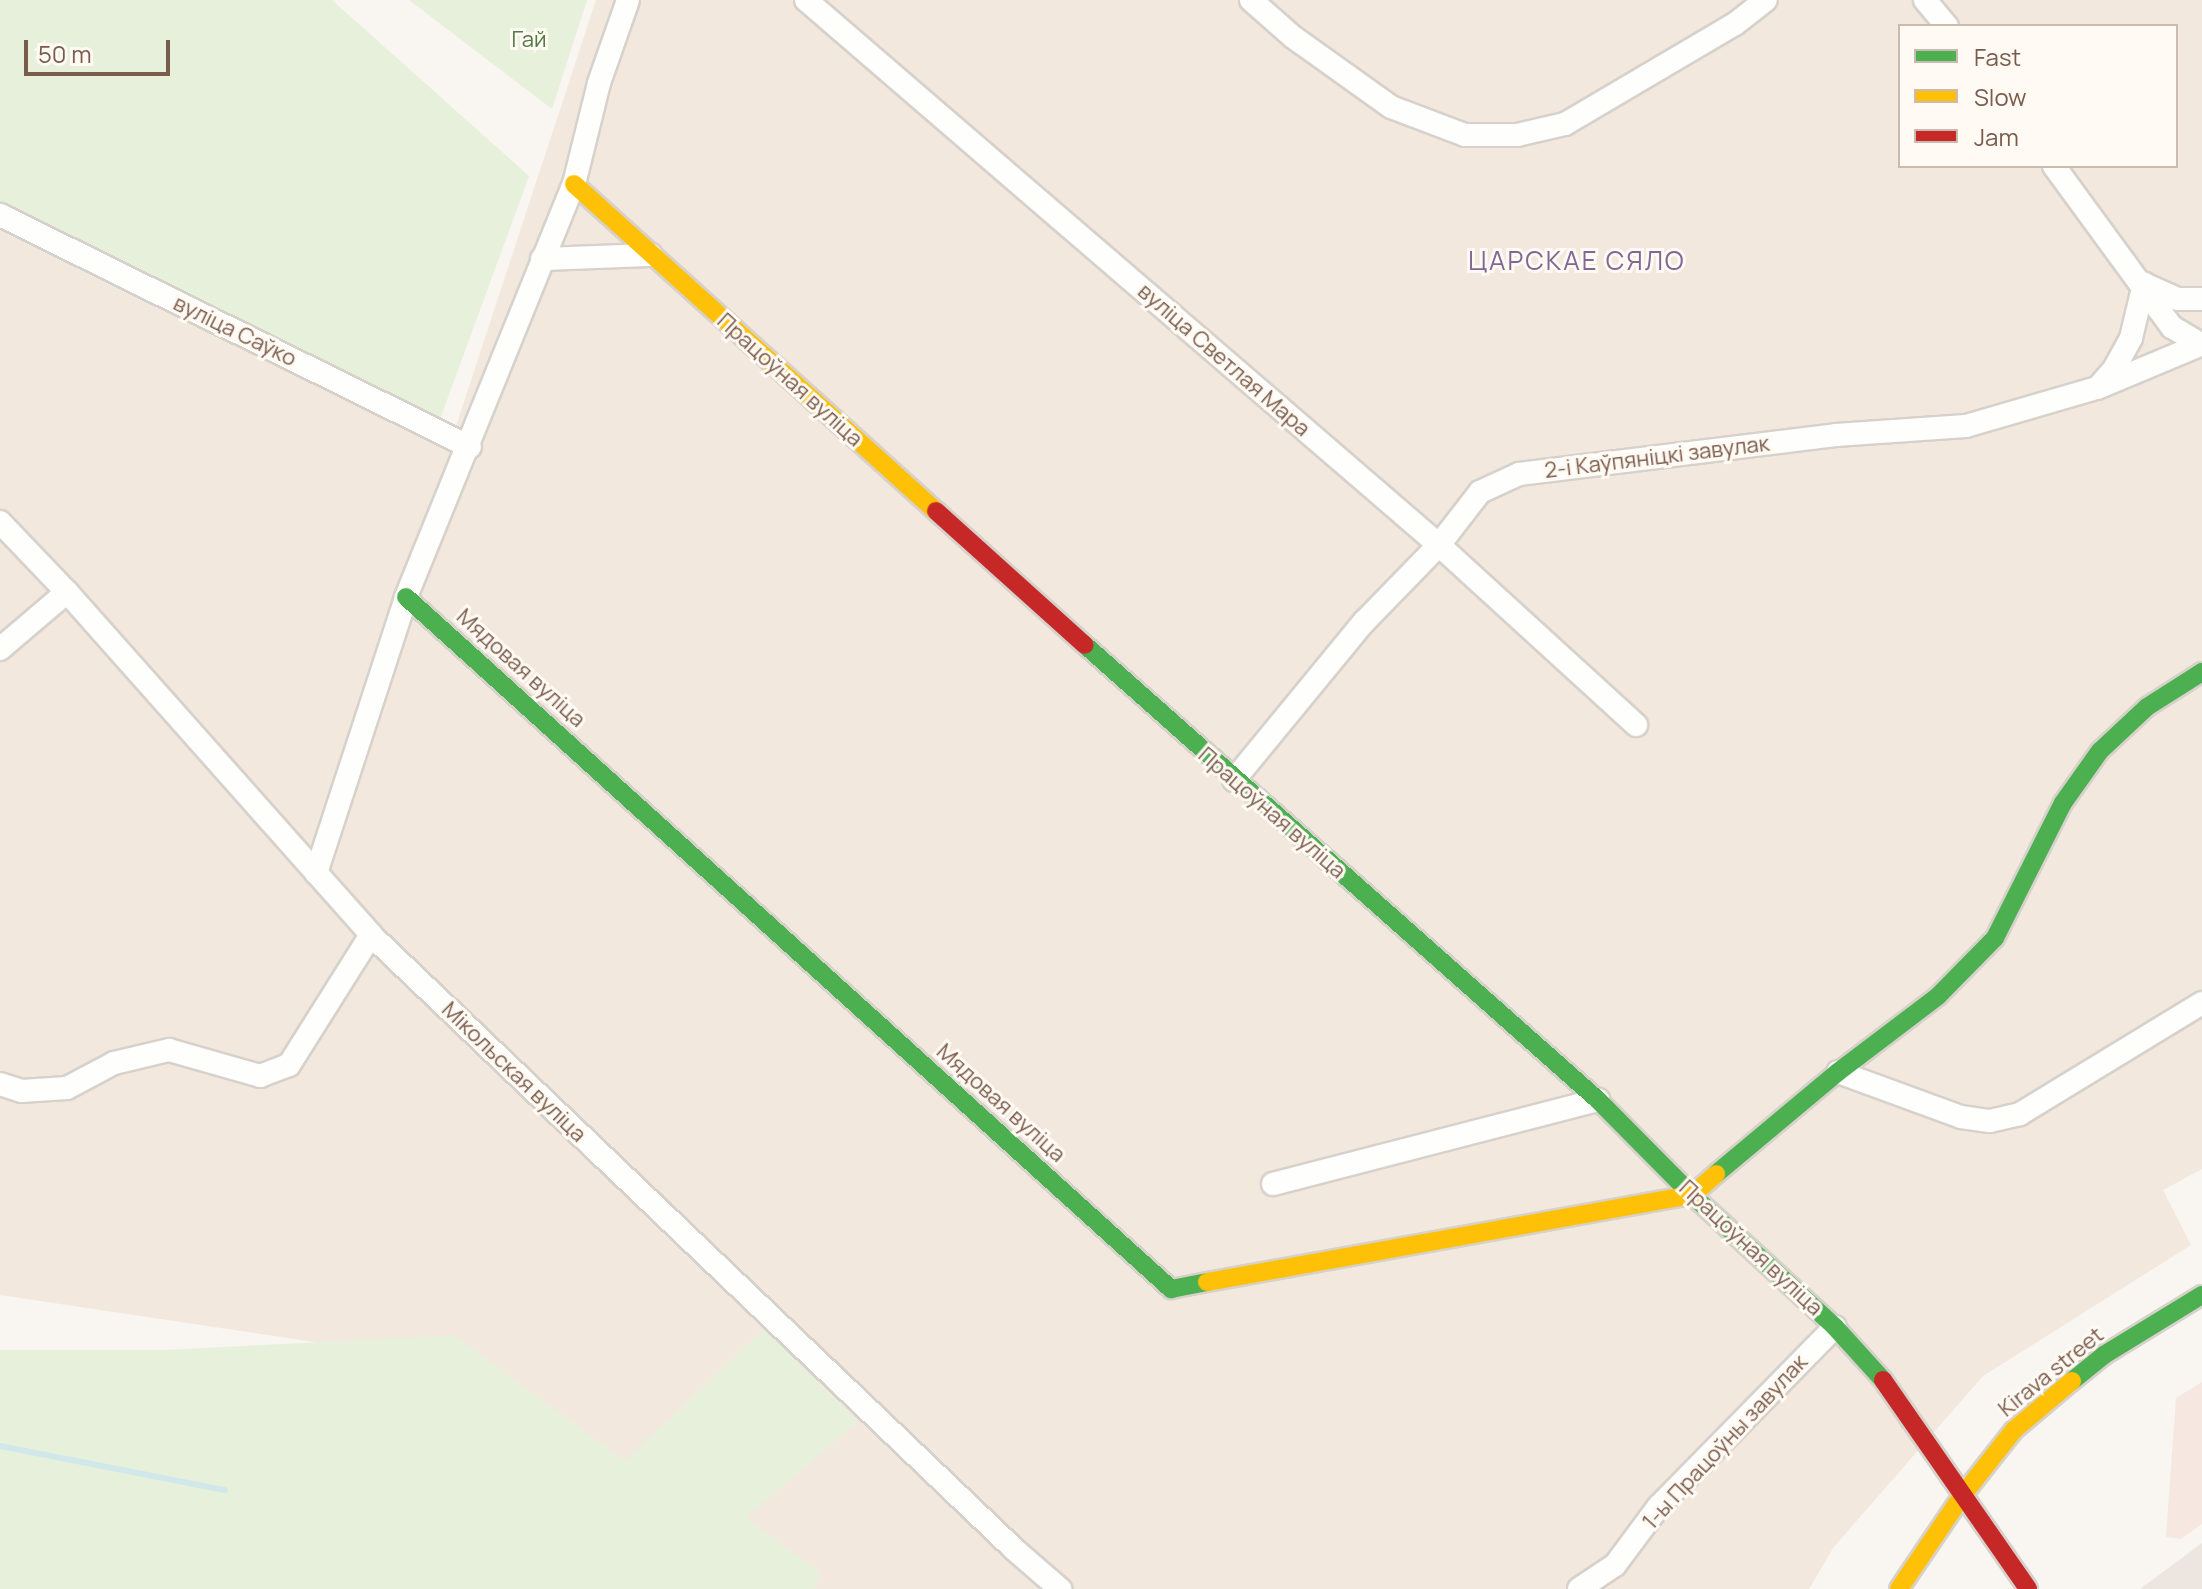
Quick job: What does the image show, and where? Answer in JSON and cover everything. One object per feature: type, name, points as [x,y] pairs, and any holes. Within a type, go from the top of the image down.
[{"type":"street","points":[[316,873],[406,597],[470,447],[574,184],[599,83],[628,0]]},
{"type":"street","name":"вуліца Светлая Мара","points":[[806,0],[1439,545],[1636,725]]},
{"type":"street","points":[[1251,0],[1293,37],[1391,107],[1465,135],[1504,135],[1565,124],[1735,24],[1766,0]]},
{"type":"street","points":[[1925,0],[1945,24]]},
{"type":"street","points":[[2056,168],[2144,284],[2172,327],[2202,345]]},
{"type":"street","name":"Працоўная вуліца","points":[[574,184],[1234,780],[1598,1100],[1692,1195],[1835,1327],[1883,1380],[2028,1589]]},
{"type":"street","name":"вуліца Саўко","points":[[0,215],[470,447]]},
{"type":"street","points":[[542,259],[651,255]]},
{"type":"street","points":[[2144,284],[2178,299],[2202,299]]},
{"type":"street","points":[[2097,388],[2114,369],[2131,338],[2144,284]]},
{"type":"street","name":"2-і Каўпяніцкі завулак","points":[[1234,780],[1364,622],[1439,545],[1480,492],[1519,474],[1836,435],[1966,426],[2097,388],[2202,345]]},
{"type":"street","name":"Мікольская вуліца","points":[[0,522],[67,592],[371,935],[1015,1550],[1060,1589]]},
{"type":"street","points":[[0,649],[67,592]]},
{"type":"street","name":"Мядовая вуліца","points":[[406,597],[1171,1289],[1692,1195]]},
{"type":"street","points":[[1692,1195],[1838,1072],[1938,996],[1995,938],[2063,803],[2100,751],[2147,707],[2202,672]]},
{"type":"street","points":[[0,1084],[21,1091],[67,1088],[114,1063],[169,1050],[260,1076],[289,1065],[371,935]]},
{"type":"street","points":[[1838,1072],[1961,1117],[1990,1121],[2020,1114],[2202,1003]]},
{"type":"street","points":[[1273,1184],[1598,1100]]},
{"type":"street","name":"Kirava street","points":[[1899,1589],[1962,1496],[2014,1430],[2045,1401],[2104,1355],[2202,1295]]},
{"type":"street","name":"1-ы Працоўны завулак","points":[[1579,1589],[1615,1565],[1659,1506],[1835,1327]]},
{"type":"shaded area","points":[[596,0],[2202,0],[2202,1169],[2163,1190],[2191,1245],[1983,1376],[1833,1548],[1809,1589],[667,1589],[422,1358],[0,1295],[0,206],[455,429]]},
{"type":"shaded area","points":[[2202,1382],[2202,1524],[2181,1539],[2166,1537],[2176,1398]]},
{"type":"shaded area","points":[[2202,1543],[2202,1589],[2140,1589]]},
{"type":"green space","points":[[0,0],[332,0],[529,176],[439,422],[0,203]]},
{"type":"green space","name":"Гай","points":[[409,0],[587,0],[552,109]]},
{"type":"green space","points":[[764,1329],[858,1422],[746,1518],[820,1572],[815,1589],[0,1589],[0,1350],[167,1350],[454,1335],[625,1461]]},
{"type":"waterway","points":[[0,1446],[225,1490]]},
{"type":"traffic: fast","points":[[406,597],[1171,1289],[1207,1282]]},
{"type":"traffic: fast","points":[[1085,645],[1598,1100],[1692,1195],[1835,1327],[1883,1380]]},
{"type":"traffic: fast","points":[[1716,1174],[1838,1072],[1938,996],[1995,938],[2063,803],[2100,751],[2147,707],[2202,672]]},
{"type":"traffic: fast","points":[[2072,1381],[2104,1355],[2202,1295]]},
{"type":"traffic: slow","points":[[574,184],[936,511]]},
{"type":"traffic: slow","points":[[1207,1282],[1692,1195],[1716,1174]]},
{"type":"traffic: slow","points":[[1899,1589],[1962,1496],[2014,1430],[2072,1381]]},
{"type":"traffic: jam","points":[[936,511],[1085,645]]},
{"type":"traffic: jam","points":[[1883,1380],[2028,1589]]},
{"type":"district","name":"ЦАРСКАЕ СЯЛО","points":[[1577,261]]}]
